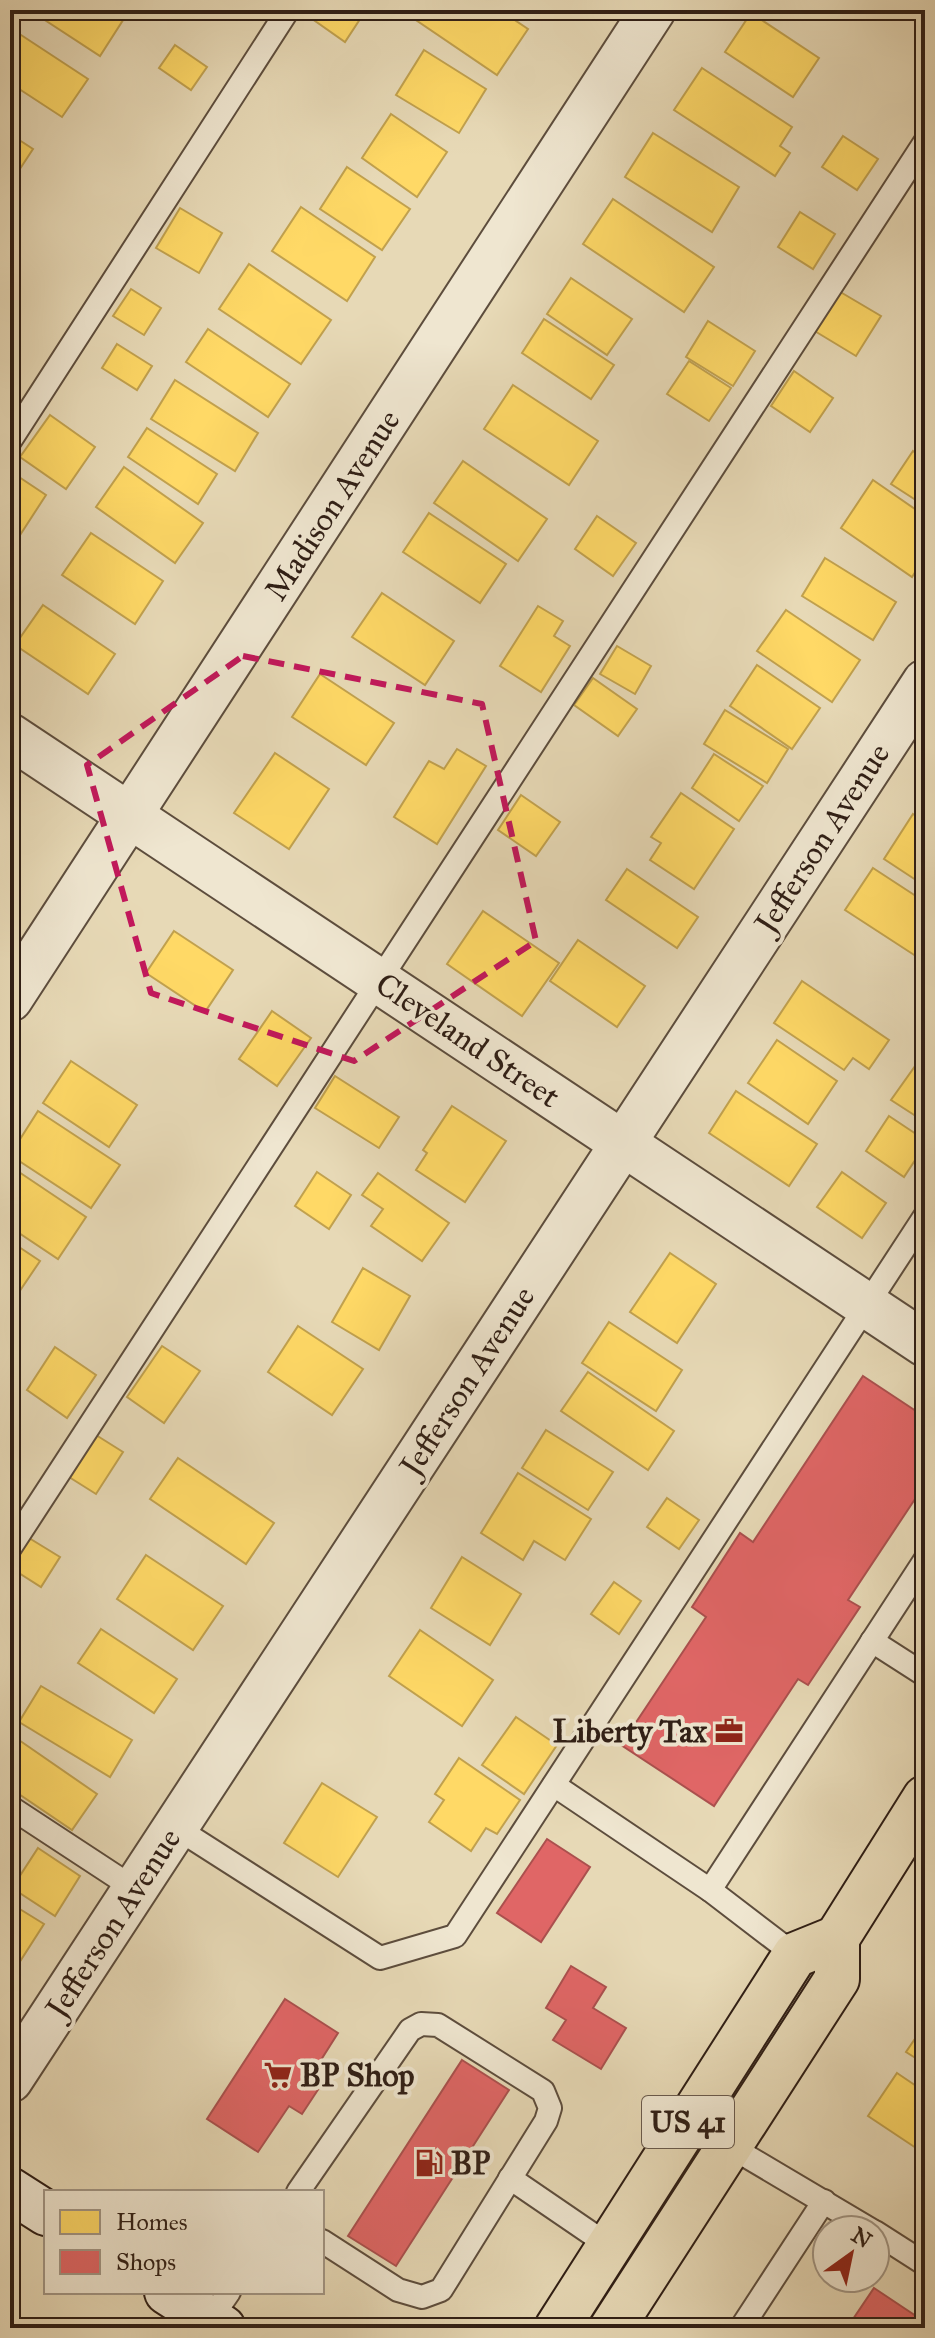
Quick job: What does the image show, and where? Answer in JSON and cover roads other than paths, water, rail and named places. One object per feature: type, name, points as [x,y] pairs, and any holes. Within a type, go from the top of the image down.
[{"type":"main road","points":[[795,1955],[837,1938],[925,1798]]},
{"type":"main road","name":"US 41","points":[[612,2328],[837,1979],[837,1938]]},
{"type":"main road","name":"US 41","points":[[557,2328],[795,1955]]},
{"type":"street","name":"Madison Avenue","points":[[10,999],[653,10]]},
{"type":"street","name":"Jefferson Avenue","points":[[10,2080],[925,682]]},
{"type":"street","name":"Cleveland Street","points":[[10,736],[925,1344]]},
{"type":"street","points":[[10,2190],[44,2212]]},
{"type":"street","points":[[171,2294],[216,2317]]},
{"type":"lane","points":[[10,441],[288,10]]},
{"type":"lane","points":[[10,1548],[925,142]]},
{"type":"lane","points":[[175,1827],[380,1958],[455,1936],[925,1216]]},
{"type":"lane","points":[[710,1890],[925,1560]]},
{"type":"lane","points":[[872,1641],[925,1675]]},
{"type":"lane","points":[[554,1785],[710,1890],[795,1955]]},
{"type":"lane","points":[[10,1807],[135,1889]]},
{"type":"lane","points":[[299,2190],[410,2030],[421,2024],[438,2025],[543,2091],[550,2108],[546,2121],[441,2290],[422,2297],[398,2290],[324,2242]]},
{"type":"lane","points":[[731,2147],[845,2214]]},
{"type":"lane","points":[[510,2178],[608,2245]]},
{"type":"lane","points":[[741,2328],[824,2201]]},
{"type":"lane","points":[[891,2242],[925,2264]]},
{"type":"place","name":"Liberty Tax","points":[[729,1731]]},
{"type":"place","name":"BP Shop","points":[[278,2075]]},
{"type":"place","name":"BP","points":[[429,2163]]}]
